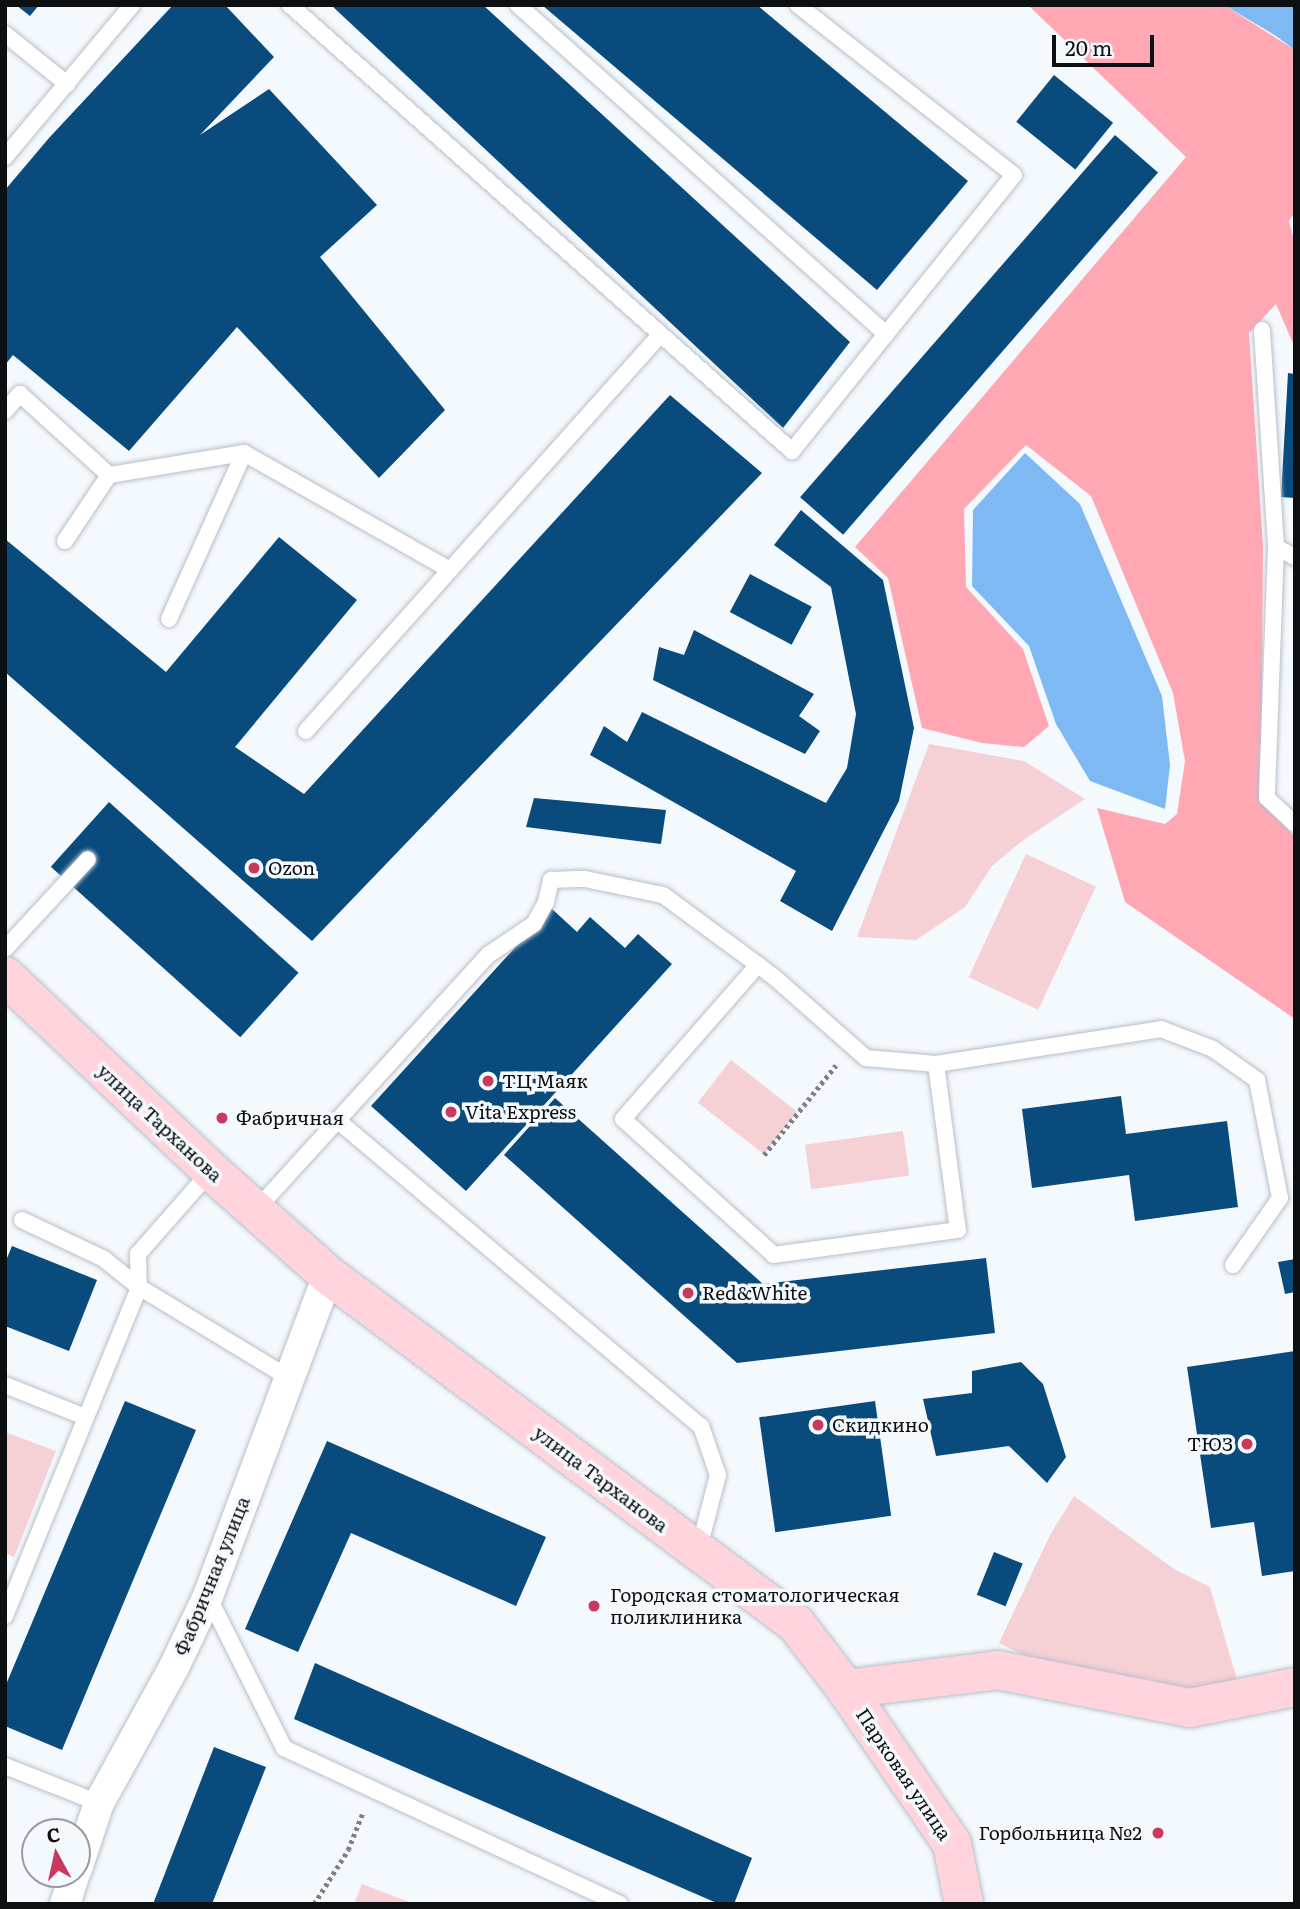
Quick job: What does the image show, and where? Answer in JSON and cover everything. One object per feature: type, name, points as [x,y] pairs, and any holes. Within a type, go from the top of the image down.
[{"type":"main road","name":"улица Тарханова","points":[[5,976],[211,1171],[328,1275],[796,1625],[846,1689]]},
{"type":"main road","points":[[846,1689],[998,1670],[1190,1708],[1295,1687]]},
{"type":"main road","name":"Парковая улица","points":[[846,1689],[952,1844],[964,1904]]},
{"type":"street","name":"Фабричная улица","points":[[91,1827],[99,1803],[174,1667],[208,1596],[328,1275]]},
{"type":"lane","points":[[5,157],[132,5]]},
{"type":"lane","points":[[290,5],[792,451],[1014,175],[798,5]]},
{"type":"lane","points":[[518,5],[886,334]]},
{"type":"lane","points":[[5,34],[67,84]]},
{"type":"lane","points":[[1262,330],[1276,547],[1268,797],[1295,824]]},
{"type":"lane","points":[[306,731],[660,334]]},
{"type":"lane","points":[[5,411],[20,394],[109,475]]},
{"type":"lane","points":[[65,541],[109,475],[244,453],[450,570]]},
{"type":"lane","points":[[169,619],[244,453]]},
{"type":"lane","points":[[1276,547],[1295,557]]},
{"type":"lane","points":[[5,949],[88,859]]},
{"type":"lane","points":[[256,1210],[488,955],[534,925],[546,902],[551,880],[585,879],[663,895],[758,965],[866,1058],[936,1064],[1161,1029],[1213,1049],[1257,1080],[1280,1198],[1233,1265]]},
{"type":"lane","points":[[758,965],[623,1119],[774,1255],[958,1230],[936,1064]]},
{"type":"lane","points":[[337,1120],[701,1426],[718,1475],[698,1552]]},
{"type":"lane","points":[[5,1616],[139,1287],[138,1254],[211,1171]]},
{"type":"lane","points":[[22,1220],[104,1259],[139,1287],[289,1378]]},
{"type":"lane","points":[[5,1385],[85,1418]]},
{"type":"lane","points":[[208,1596],[284,1748],[620,1904]]},
{"type":"lane","points":[[5,1766],[99,1803]]},
{"type":"path","points":[[764,1155],[852,1045]]},
{"type":"path","points":[[314,1904],[348,1850],[372,1788]]},
{"type":"shaded area","points":[[1028,5],[1224,5],[1295,50],[1295,212],[1289,221],[1295,244],[1295,348],[1276,304],[1249,333],[1263,545],[1261,801],[1295,837],[1295,1019],[1125,902],[1097,808],[1165,824],[1177,814],[1185,761],[1173,693],[1091,496],[1026,445],[964,509],[966,587],[1023,649],[1049,726],[1024,747],[982,743],[922,728],[888,578],[855,547],[1186,157]]},
{"type":"shaded area","points":[[929,744],[1024,761],[1085,799],[1022,841],[992,866],[965,907],[916,940],[857,937]]},
{"type":"shaded area","points":[[1026,854],[1096,887],[1038,1010],[969,977]]},
{"type":"shaded area","points":[[731,1060],[797,1112],[764,1154],[698,1103]]},
{"type":"shaded area","points":[[903,1131],[909,1176],[811,1189],[805,1145]]},
{"type":"shaded area","points":[[5,1432],[56,1451],[14,1557],[5,1553]]},
{"type":"shaded area","points":[[1074,1496],[1174,1569],[1210,1587],[1240,1690],[1187,1697],[1151,1679],[1064,1675],[999,1643],[1050,1535]]},
{"type":"shaded area","points":[[362,1884],[414,1904],[354,1904]]},
{"type":"water","points":[[1224,5],[1295,5],[1295,50],[1276,36]]},
{"type":"water","points":[[1025,453],[1080,504],[1162,696],[1170,765],[1165,809],[1090,781],[1056,724],[1029,646],[972,586],[973,510]]},
{"type":"building","points":[[16,5],[39,5],[30,16]]},
{"type":"building","points":[[173,5],[225,5],[274,57],[200,135],[269,89],[377,205],[320,257],[445,410],[379,478],[237,327],[129,451],[13,355],[5,365],[5,190],[49,138]]},
{"type":"building","points":[[331,5],[483,5],[850,342],[783,428]]},
{"type":"building","points":[[542,5],[757,5],[968,181],[877,290]]},
{"type":"building","points":[[1054,75],[1113,123],[1075,169],[1016,122]]},
{"type":"building","points":[[1115,135],[1158,172],[843,535],[800,497]]},
{"type":"building","points":[[1288,373],[1295,374],[1295,498],[1281,497]]},
{"type":"building","points":[[670,395],[762,473],[312,941],[5,672],[5,539],[166,672],[279,537],[357,600],[235,747],[304,794]]},
{"type":"building","points":[[801,510],[883,580],[914,728],[899,801],[832,931],[780,901],[796,871],[590,755],[604,726],[627,742],[642,712],[826,803],[847,768],[856,714],[831,587],[774,545]]},
{"type":"building","points":[[750,574],[812,607],[792,645],[730,612]]},
{"type":"building","points":[[694,630],[814,694],[799,716],[820,731],[805,754],[653,680],[659,647],[684,655]]},
{"type":"building","points":[[534,798],[666,810],[661,844],[526,827]]},
{"type":"building","points":[[109,802],[299,973],[240,1037],[51,867]]},
{"type":"building","points":[[551,908],[577,932],[590,917],[625,948],[638,934],[672,964],[466,1191],[371,1106]]},
{"type":"building","points":[[1121,1096],[1126,1134],[1227,1121],[1238,1207],[1135,1221],[1129,1175],[1032,1188],[1022,1109]]},
{"type":"building","points":[[555,1098],[763,1284],[986,1258],[995,1333],[737,1363],[504,1155]]},
{"type":"building","points":[[12,1246],[97,1280],[69,1351],[5,1326],[5,1263]]},
{"type":"building","points":[[1295,1259],[1295,1292],[1285,1294],[1278,1262]]},
{"type":"building","name":"ТЮЗ","points":[[1295,1351],[1295,1571],[1262,1576],[1254,1522],[1211,1528],[1187,1367]]},
{"type":"building","points":[[1021,1362],[1043,1384],[1066,1457],[1047,1483],[1009,1446],[936,1456],[923,1399],[972,1393],[972,1371]]},
{"type":"building","points":[[125,1401],[196,1430],[62,1750],[5,1726],[5,1687]]},
{"type":"building","points":[[875,1401],[891,1516],[775,1532],[759,1417]]},
{"type":"building","points":[[327,1441],[546,1537],[516,1606],[351,1533],[298,1652],[245,1629]]},
{"type":"building","points":[[994,1552],[1023,1564],[1006,1606],[977,1595]]},
{"type":"building","points":[[315,1663],[752,1858],[734,1904],[719,1904],[294,1719]]},
{"type":"building","points":[[214,1747],[266,1767],[212,1904],[153,1904]]},
{"type":"place","name":"Ozon","points":[[254,868]]},
{"type":"place","name":"ТЦ Маяк","points":[[488,1081]]},
{"type":"place","name":"Vita Express","points":[[451,1112]]},
{"type":"place","name":"Фабричная","points":[[222,1118]]},
{"type":"place","name":"Red&White","points":[[688,1293]]},
{"type":"place","name":"Скидкино","points":[[818,1425]]},
{"type":"place","name":"ТЮЗ","points":[[1247,1444]]},
{"type":"place","name":"Городская стоматологическая поликлиника","points":[[594,1606]]},
{"type":"place","name":"Горбольница №2","points":[[1158,1833]]}]
